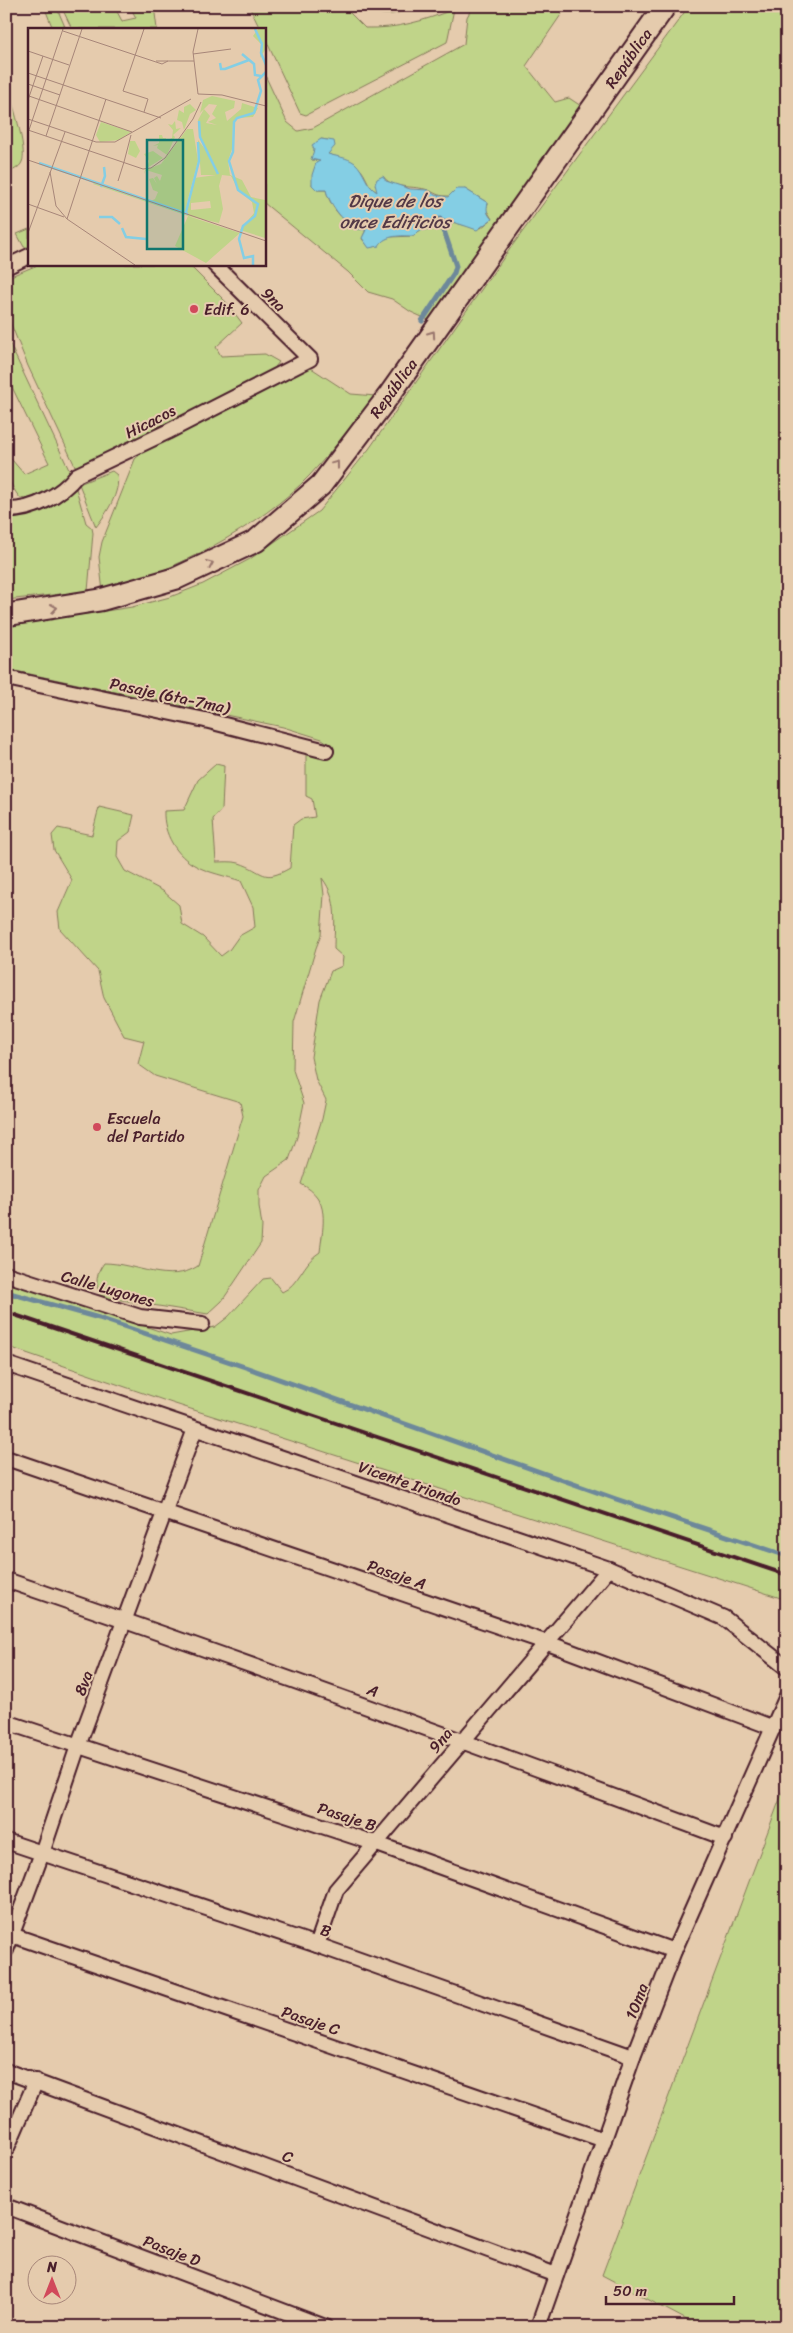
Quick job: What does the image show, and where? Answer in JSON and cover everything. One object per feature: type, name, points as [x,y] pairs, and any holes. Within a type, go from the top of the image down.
[{"type":"main road","name":"República","points":[[6,615],[100,600],[177,578],[256,541],[321,485],[390,394],[665,6]]},
{"type":"street","points":[[6,267],[28,256]]},
{"type":"street","name":"9na","points":[[215,265],[310,359]]},
{"type":"street","name":"Hicacos","points":[[6,510],[39,504],[70,484],[77,475],[167,432],[310,359]]},
{"type":"street","name":"Pasaje (6ta-7ma)","points":[[6,678],[205,720],[326,751]]},
{"type":"street","name":"Calle Lugones","points":[[6,1274],[140,1317],[202,1324]]},
{"type":"street","name":"Vicente Iriondo","points":[[6,1364],[609,1569],[724,1618],[787,1668]]},
{"type":"street","name":"8va","points":[[6,1950],[9,1934],[42,1853],[78,1746],[195,1429]]},
{"type":"street","name":"Pasaje A","points":[[6,1458],[164,1514],[545,1642],[774,1728]]},
{"type":"street","name":"9na","points":[[317,1945],[336,1890],[609,1569]]},
{"type":"street","name":"A","points":[[6,1580],[125,1620],[462,1740],[725,1838]]},
{"type":"street","name":"10ma","points":[[538,2327],[633,2057],[674,1951],[787,1696]]},
{"type":"street","name":"Pasaje B","points":[[6,1722],[377,1844],[674,1951]]},
{"type":"street","name":"B","points":[[6,1840],[317,1945],[633,2057]]},
{"type":"street","name":"Pasaje C","points":[[9,1934],[604,2140]]},
{"type":"street","name":"C","points":[[6,2071],[556,2275]]},
{"type":"street","points":[[6,2150],[36,2081]]},
{"type":"street","name":"Pasaje D","points":[[6,2206],[325,2327]]},
{"type":"green space","points":[[44,6],[56,6],[66,28],[53,28]]},
{"type":"green space","points":[[61,6],[114,6],[122,21],[136,18],[130,6],[154,6],[157,28],[72,28]]},
{"type":"green space","points":[[249,6],[343,6],[365,28],[388,27],[410,23],[454,9],[447,42],[306,115],[300,113],[265,38],[265,28],[260,28]]},
{"type":"green space","points":[[369,6],[414,6],[397,13],[384,14]]},
{"type":"green space","points":[[473,6],[567,6],[526,66],[555,102],[569,98],[584,108],[431,321],[411,312],[392,299],[368,292],[348,272],[265,204],[265,75],[287,122],[298,131],[313,128],[464,44],[467,17]],"holes":[[[321,139],[328,140],[330,150],[328,154],[346,160],[358,167],[371,187],[377,192],[383,176],[398,185],[428,190],[441,195],[451,196],[465,189],[488,203],[486,209],[492,219],[481,228],[440,219],[426,229],[418,231],[414,236],[390,237],[369,247],[362,239],[366,229],[359,228],[346,221],[331,204],[326,190],[317,190],[312,185],[315,168],[321,161],[312,160],[315,149]]]},
{"type":"green space","points":[[689,6],[787,6],[787,1600],[172,1403],[6,1346],[6,1279],[171,1335],[215,1327],[228,1317],[263,1279],[271,1278],[282,1292],[293,1284],[309,1261],[320,1252],[323,1222],[321,1205],[311,1190],[301,1184],[322,1119],[326,1100],[316,1080],[311,1057],[320,1000],[331,971],[342,966],[343,957],[334,949],[335,921],[333,903],[322,878],[324,895],[321,935],[294,1022],[293,1070],[304,1103],[297,1137],[289,1160],[266,1176],[259,1190],[262,1226],[261,1243],[222,1301],[208,1314],[100,1295],[97,1279],[104,1263],[152,1272],[176,1274],[198,1266],[243,1116],[240,1102],[155,1076],[138,1064],[144,1041],[124,1036],[104,998],[98,971],[60,929],[58,912],[72,880],[54,850],[52,835],[58,828],[92,835],[99,807],[134,815],[130,832],[118,841],[117,857],[125,871],[163,891],[179,905],[182,924],[203,937],[221,956],[229,950],[239,936],[255,927],[253,907],[241,881],[212,873],[189,862],[182,856],[168,835],[164,811],[184,810],[198,780],[216,764],[224,766],[222,809],[213,819],[216,862],[239,863],[268,876],[281,873],[290,868],[293,825],[301,819],[315,817],[312,799],[306,796],[306,750],[324,758],[330,757],[331,745],[322,739],[283,727],[6,669],[6,626],[132,607],[170,597],[203,584],[250,559],[319,511],[369,449],[512,246]]},
{"type":"green space","points":[[6,84],[18,124],[23,156],[19,166],[6,174]]},
{"type":"green space","points":[[28,229],[28,247],[24,247],[17,234]]},
{"type":"green space","points":[[38,265],[189,265],[226,302],[242,323],[216,347],[221,356],[265,354],[279,362],[269,375],[79,467],[75,466],[28,366],[6,312],[6,278]]},
{"type":"green space","points":[[6,336],[71,474],[63,484],[47,491],[40,499],[20,498],[10,482],[7,471],[6,453],[24,474],[49,463],[11,385],[6,387]]},
{"type":"green space","points":[[308,366],[351,394],[376,396],[310,475],[266,513],[213,546],[157,573],[103,592],[99,557],[102,542],[135,459],[143,452]]},
{"type":"green space","points":[[112,471],[117,475],[118,482],[115,495],[96,527],[79,484]]},
{"type":"green space","points":[[75,485],[86,523],[92,528],[93,533],[88,591],[6,600],[6,511]]},
{"type":"green space","points":[[787,1780],[787,2327],[700,2327],[602,2275]]},
{"type":"water","name":"Dique de los once Edificios","points":[[321,139],[334,141],[335,146],[328,154],[345,158],[355,163],[370,186],[377,192],[375,184],[377,179],[383,176],[386,181],[410,189],[428,190],[435,195],[448,197],[456,189],[465,189],[488,203],[487,212],[492,219],[477,230],[440,219],[440,223],[435,228],[419,231],[414,236],[399,236],[385,239],[379,246],[369,248],[362,238],[366,230],[355,229],[355,225],[350,224],[341,217],[326,190],[317,190],[312,185],[312,175],[316,163],[320,161],[311,159],[314,150],[312,145]]},
{"type":"waterway","points":[[422,321],[454,273],[456,266],[440,219]]},
{"type":"waterway","points":[[6,1292],[99,1318],[248,1368],[616,1499],[787,1556]]},
{"type":"railway","points":[[6,1312],[787,1575]]},
{"type":"place","name":"Edif. 6","points":[[194,309]]},
{"type":"place","name":"Escuela del Partido","points":[[97,1127]]}]
